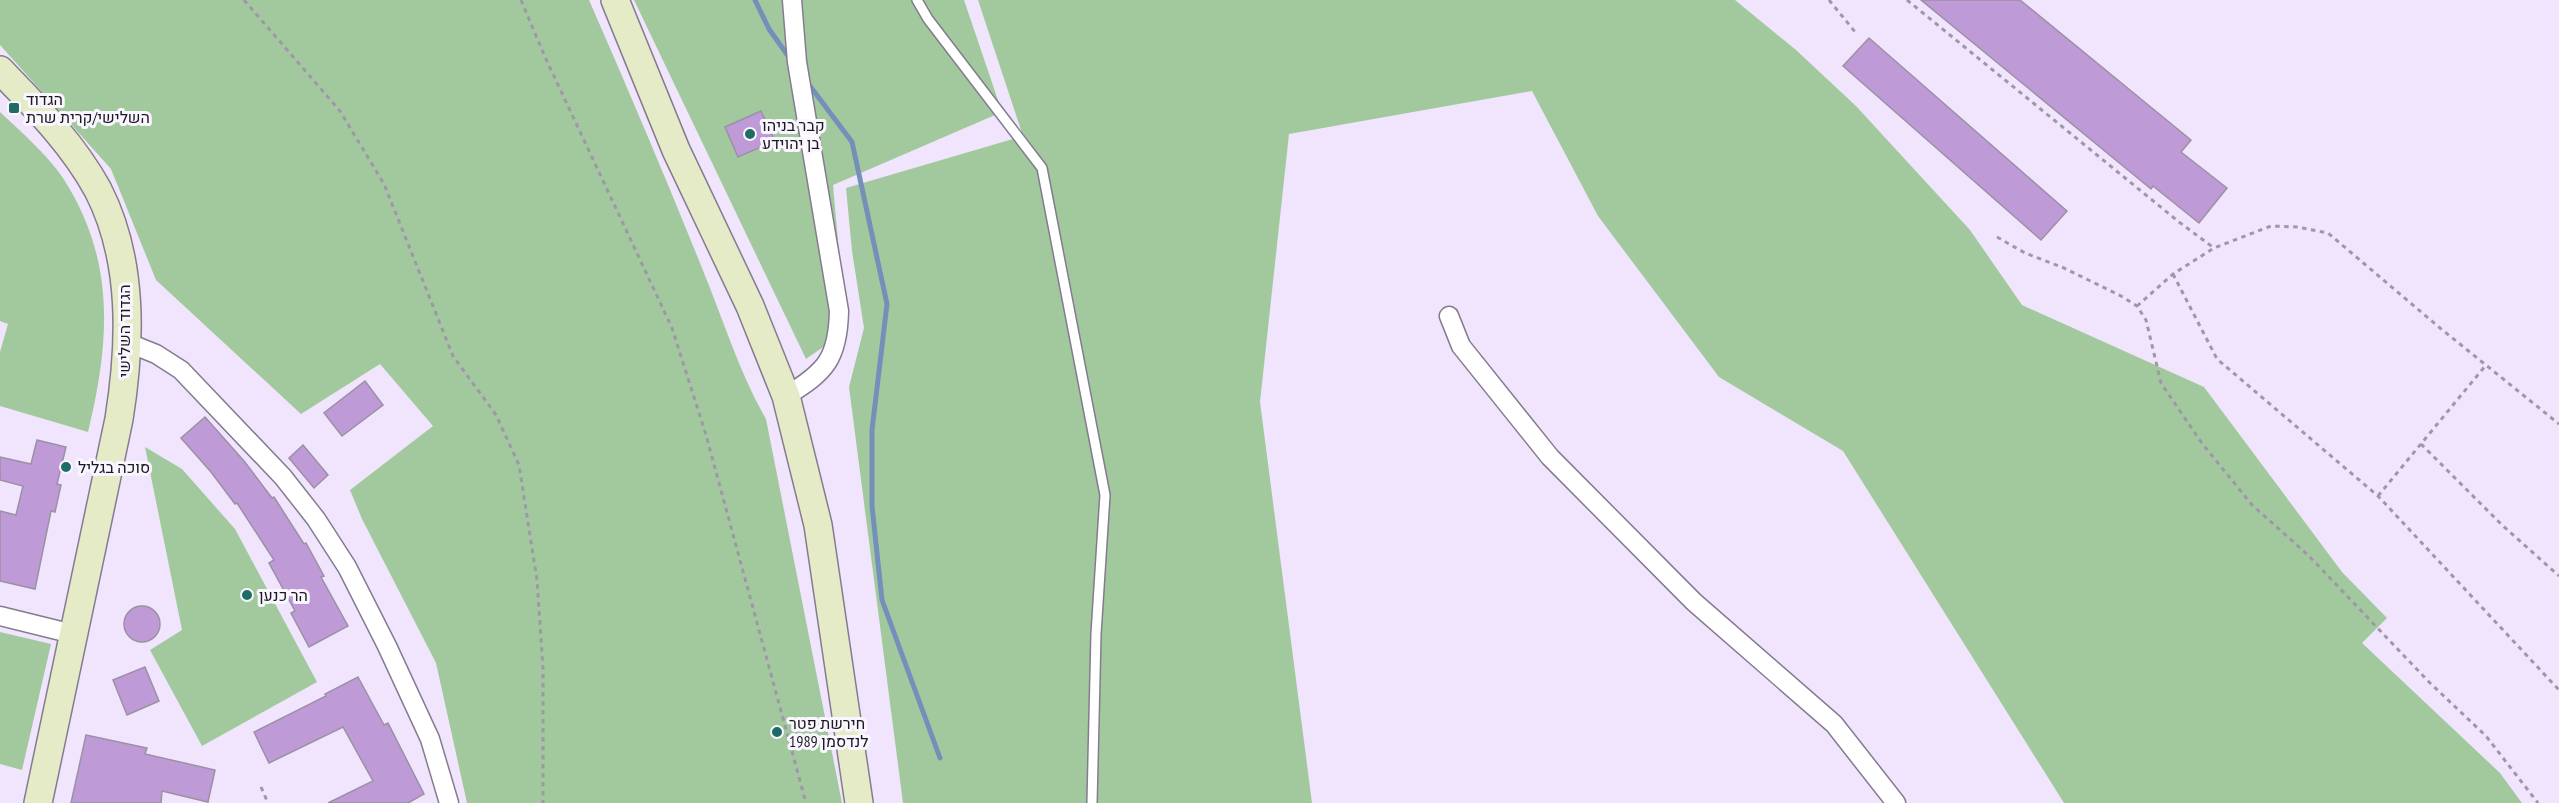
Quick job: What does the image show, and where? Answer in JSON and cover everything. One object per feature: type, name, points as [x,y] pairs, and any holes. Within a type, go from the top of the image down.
[{"type":"main road","points":[[615,0],[676,150],[750,306],[786,396],[818,525],[859,803]]},
{"type":"main road","name":"הגדוד השלישי","points":[[0,70],[58,132],[97,190],[109,215],[120,251],[124,278],[127,368],[119,419],[38,803]]},
{"type":"street","points":[[786,396],[818,375],[831,357],[839,336],[839,311],[797,62],[792,0]]},
{"type":"street","points":[[1449,316],[1461,346],[1550,457],[1694,602],[1834,724],[1896,803]]},
{"type":"street","points":[[126,342],[156,354],[181,370],[284,477],[316,519],[346,567],[387,646],[430,739],[449,803]]},
{"type":"street","points":[[0,616],[73,634]]},
{"type":"lane","points":[[917,0],[928,20],[1042,168],[1105,495],[1096,634],[1092,803]]},
{"type":"path","points":[[244,0],[340,111],[378,175],[453,356],[496,415],[519,465],[537,580],[543,668],[543,803]]},
{"type":"path","points":[[521,0],[545,57],[672,328],[706,435],[806,803]]},
{"type":"path","points":[[1828,0],[1856,33]]},
{"type":"path","points":[[1907,0],[2214,248]]},
{"type":"path","points":[[2137,306],[2173,274],[2214,248],[2271,226],[2297,227],[2328,233],[2559,424]]},
{"type":"path","points":[[1997,237],[2025,253],[2064,268],[2137,306],[2146,320],[2161,384],[2201,442],[2252,505],[2308,555],[2429,682],[2486,736],[2538,803]]},
{"type":"path","points":[[2173,274],[2217,359],[2378,496],[2559,690]]},
{"type":"path","points":[[2378,496],[2486,365]]},
{"type":"path","points":[[2421,444],[2502,525],[2559,576]]},
{"type":"path","points":[[261,787],[268,803]]},
{"type":"green space","points":[[0,0],[589,0],[675,201],[739,364],[766,419],[842,803],[467,803],[436,663],[362,519],[350,490],[433,426],[380,364],[301,414],[156,280],[111,169],[0,45]]},
{"type":"green space","points":[[634,0],[964,0],[1002,112],[833,185],[846,331],[806,359]]},
{"type":"green space","points":[[978,0],[1735,0],[1796,50],[1856,106],[1970,230],[2022,305],[2204,387],[2342,572],[2387,618],[2362,643],[2500,773],[2522,803],[2064,803],[1843,451],[1719,377],[1598,216],[1532,91],[1289,134],[1260,402],[1312,803],[903,803],[849,387],[864,328],[852,251],[846,188],[1023,136]]},
{"type":"green space","points":[[0,112],[41,151],[63,178],[80,209],[92,239],[100,270],[104,302],[104,333],[101,365],[88,432],[0,406],[0,352],[8,324],[0,321]]},
{"type":"green space","points":[[145,447],[182,469],[235,529],[317,682],[202,746],[150,650],[182,630]]},
{"type":"green space","points":[[0,632],[51,644],[22,770],[0,764]]},
{"type":"building","points":[[1921,0],[2020,0],[2191,140],[2181,152],[2227,188],[2199,223],[2153,186],[2151,189]]},
{"type":"building","points":[[1869,38],[2067,211],[2041,240],[1843,66]]},
{"type":"building","name":"קבר בניהו בן יהוידע","points":[[761,111],[775,141],[738,157],[725,127]]},
{"type":"building","points":[[365,381],[383,405],[342,436],[324,413]]},
{"type":"building","points":[[205,417],[244,461],[272,498],[274,497],[304,544],[306,543],[324,576],[321,577],[348,626],[309,647],[291,613],[295,611],[269,563],[274,560],[237,503],[235,504],[181,438]]},
{"type":"building","points":[[37,440],[66,447],[57,484],[61,485],[55,512],[51,511],[35,589],[0,581],[0,511],[16,515],[23,486],[0,480],[0,457],[31,464]]},
{"type":"building","points":[[303,445],[328,475],[314,488],[289,458]]},
{"type":"building","points":[[142,606],[155,611],[160,624],[155,637],[142,642],[129,637],[124,624],[129,611]]},
{"type":"building","points":[[145,667],[159,701],[127,715],[113,680]]},
{"type":"building","points":[[358,677],[384,725],[388,723],[424,794],[408,803],[328,803],[373,781],[343,727],[269,763],[254,732],[326,696],[325,694]]},
{"type":"building","points":[[86,735],[147,748],[145,754],[215,770],[208,802],[162,791],[161,803],[71,803]]},
{"type":"waterway","points":[[755,0],[769,29],[791,60]]},
{"type":"waterway","points":[[807,82],[852,142],[887,304],[872,430],[872,506],[882,600],[940,758]]},
{"type":"place","name":"הגדוד השלישי/קרית שרת","points":[[14,108]]},
{"type":"place","name":"קבר בניהו בן יהוידע","points":[[750,134]]},
{"type":"place","name":"סוכה בגליל","points":[[66,467]]},
{"type":"place","name":"הר כנען","points":[[247,595]]},
{"type":"place","name":"חירשת פטר לנדסמן 1989","points":[[777,732]]}]
